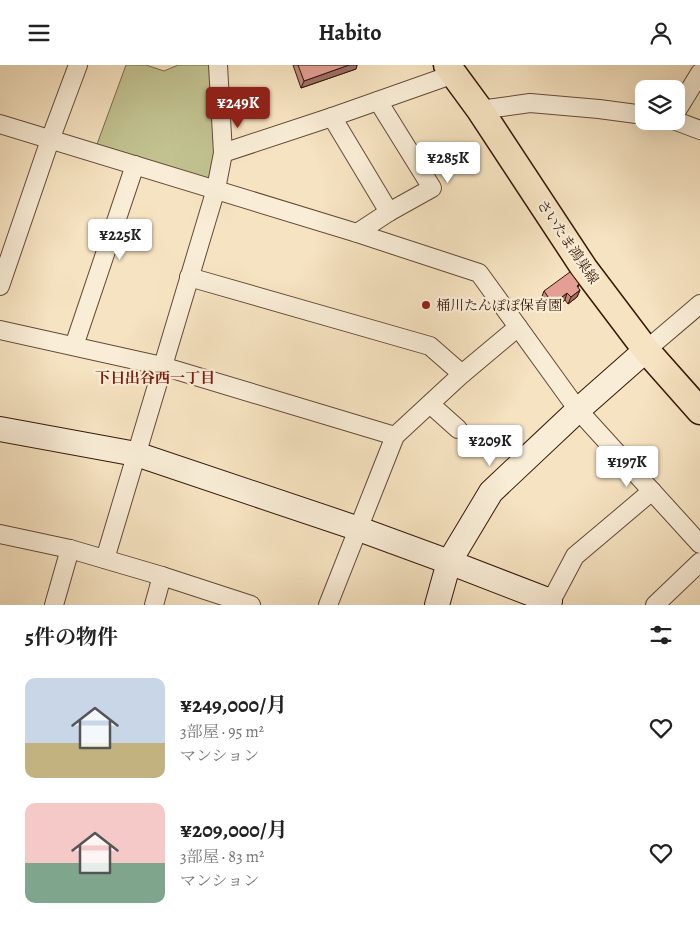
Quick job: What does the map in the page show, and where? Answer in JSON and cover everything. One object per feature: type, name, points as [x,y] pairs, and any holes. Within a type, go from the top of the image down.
[{"type":"main road","name":"さいたま鴻巣線","points":[[450,69],[480,110],[584,268],[646,350],[700,411]]},
{"type":"street","points":[[0,286],[78,65]]},
{"type":"street","points":[[105,559],[216,189],[223,153],[218,65]]},
{"type":"street","points":[[223,153],[378,101],[450,69]]},
{"type":"street","points":[[685,97],[700,73]]},
{"type":"street","points":[[357,233],[389,211],[432,188],[378,101]]},
{"type":"street","points":[[480,110],[530,103],[635,114]]},
{"type":"street","points":[[332,117],[389,211]]},
{"type":"street","points":[[0,124],[216,189],[479,273],[578,410],[700,544]]},
{"type":"street","points":[[685,124],[700,130]]},
{"type":"street","points":[[74,346],[135,165]]},
{"type":"street","points":[[189,277],[430,346],[462,374]]},
{"type":"street","points":[[437,605],[450,562],[491,492],[578,410],[700,303]]},
{"type":"street","points":[[328,605],[395,436],[462,374],[518,327]]},
{"type":"street","points":[[0,329],[162,366],[395,436]]},
{"type":"street","points":[[430,403],[458,429]]},
{"type":"street","points":[[0,429],[136,454],[359,529],[450,562],[549,603],[575,556],[652,491]]},
{"type":"street","points":[[0,533],[105,559],[251,605]]},
{"type":"street","points":[[54,605],[70,549]]},
{"type":"street","points":[[655,605],[700,562]]},
{"type":"street","points":[[154,605],[162,576]]},
{"type":"green space","points":[[126,65],[146,65],[164,71],[178,65],[209,65],[217,160],[213,178],[207,180],[96,147]]},
{"type":"building","points":[[298,65],[349,65],[304,81]]},
{"type":"building","points":[[570,272],[579,284],[577,286],[580,290],[571,297],[567,293],[553,304],[544,291]]},
{"type":"place","name":"桶川たんぽぽ保育園","points":[[426,305]]},
{"type":"district","name":"下日出谷西一丁目","points":[[155,378]]}]
